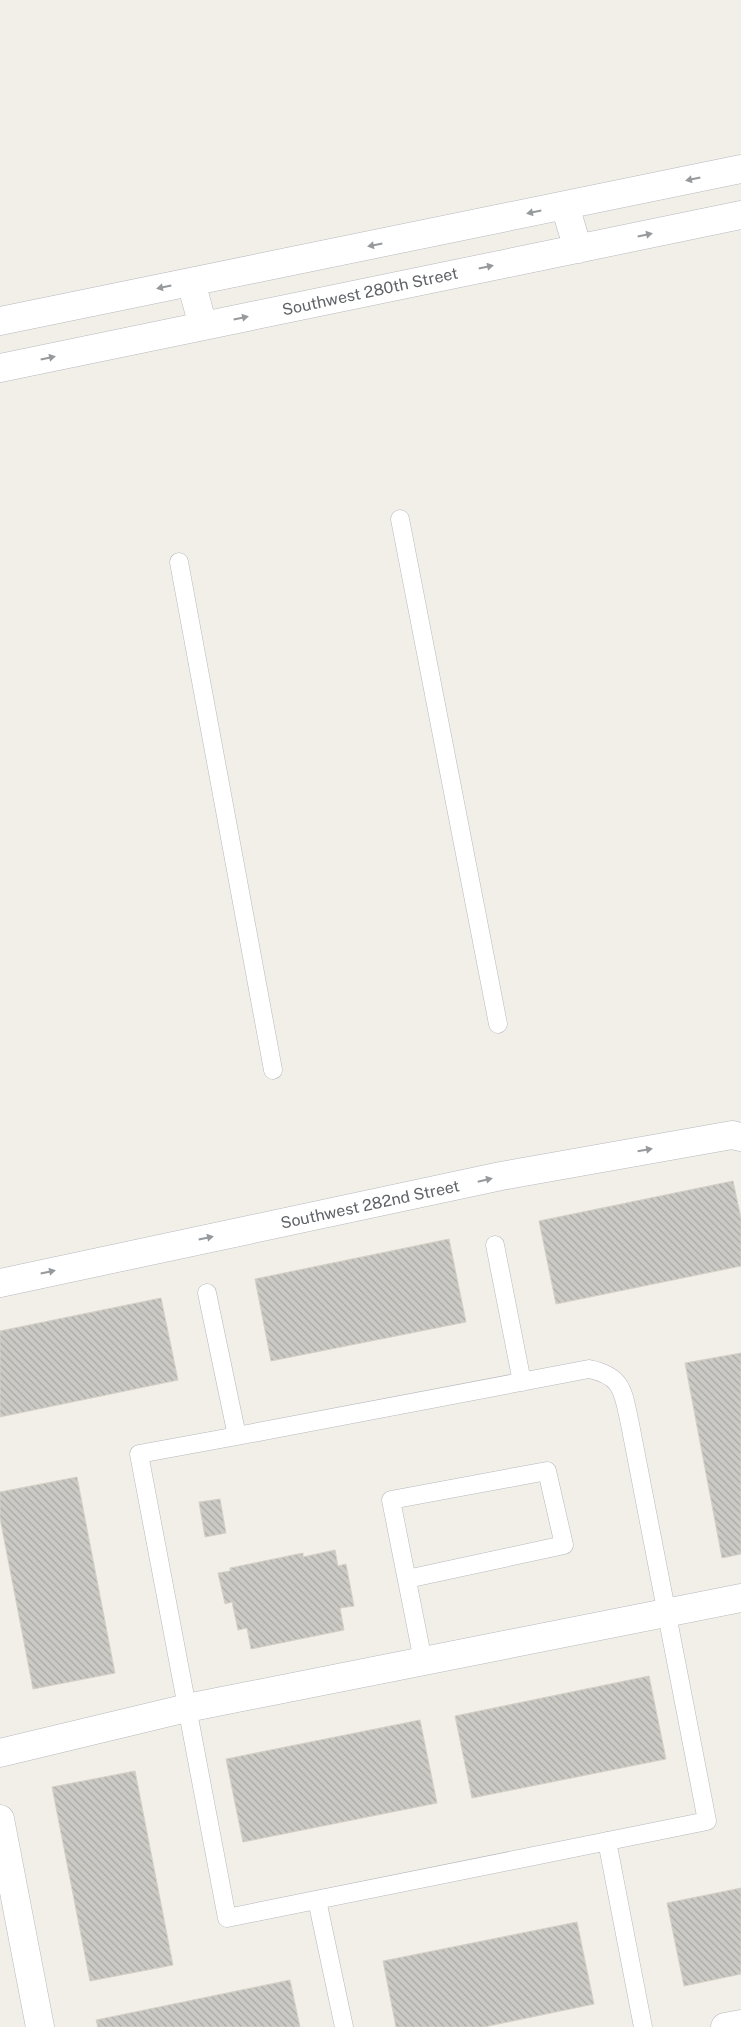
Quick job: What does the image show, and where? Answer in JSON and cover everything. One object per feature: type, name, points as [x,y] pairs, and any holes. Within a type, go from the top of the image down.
[{"type":"street","points":[[0,321],[741,169]]},
{"type":"street","points":[[565,206],[578,248]]},
{"type":"street","name":"Southwest 280th Street","points":[[0,368],[741,215]]},
{"type":"street","points":[[191,282],[204,326]]},
{"type":"street","name":"Southwest 282nd Street","points":[[0,1283],[501,1176],[732,1135],[741,1137]]},
{"type":"street","points":[[0,1753],[187,1708],[741,1598]]},
{"type":"street","points":[[0,1819],[40,2027]]},
{"type":"street","points":[[725,2027],[741,2024]]},
{"type":"lane","points":[[400,519],[498,1024]]},
{"type":"lane","points":[[179,562],[273,1070]]},
{"type":"lane","points":[[495,1245],[522,1382]]},
{"type":"lane","points":[[206,1293],[237,1436]]},
{"type":"lane","points":[[589,1369],[604,1372],[615,1380],[623,1392],[668,1613],[707,1821],[228,1918],[139,1454],[237,1436],[589,1369]]},
{"type":"lane","points":[[407,1579],[564,1544],[547,1471],[391,1500],[423,1661]]},
{"type":"lane","points":[[607,1841],[643,2027]]},
{"type":"lane","points":[[317,1900],[344,2027]]},
{"type":"building","points":[[733,1181],[741,1218],[741,1266],[556,1304],[539,1221]]},
{"type":"building","points":[[449,1239],[466,1322],[271,1361],[255,1279]]},
{"type":"building","points":[[161,1298],[178,1380],[0,1417],[0,1331]]},
{"type":"building","points":[[741,1353],[741,1554],[722,1558],[685,1363]]},
{"type":"building","points":[[77,1477],[115,1673],[33,1689],[0,1518],[0,1492]]},
{"type":"building","points":[[220,1499],[226,1533],[205,1537],[199,1502]]},
{"type":"building","points":[[335,1550],[338,1566],[346,1564],[354,1606],[340,1608],[344,1630],[251,1649],[247,1628],[238,1630],[232,1602],[225,1604],[218,1573],[230,1571],[230,1568],[303,1553],[303,1557]]},
{"type":"building","points":[[649,1676],[666,1759],[472,1798],[455,1716]]},
{"type":"building","points":[[420,1720],[437,1803],[243,1842],[226,1759]]},
{"type":"building","points":[[135,1771],[173,1965],[90,1981],[52,1787]]},
{"type":"building","points":[[741,1888],[741,1974],[684,1986],[667,1903]]},
{"type":"building","points":[[577,1922],[594,2004],[484,2027],[396,2027],[383,1961]]},
{"type":"building","points":[[290,1980],[300,2027],[98,2027],[96,2020]]}]
